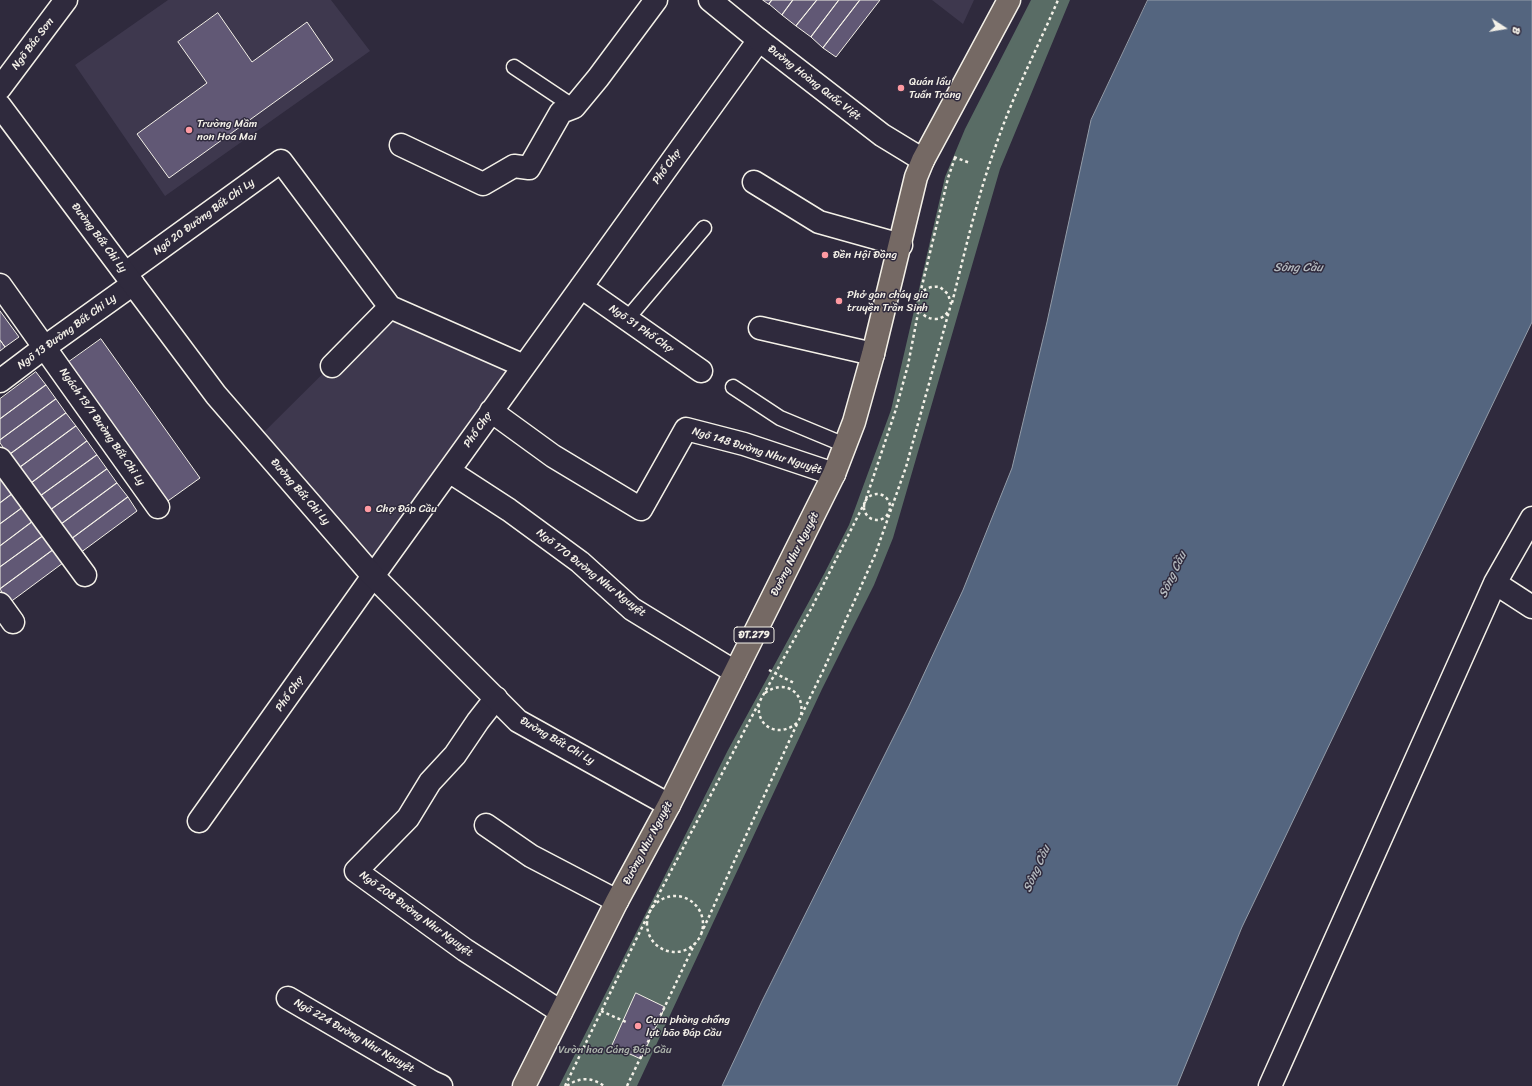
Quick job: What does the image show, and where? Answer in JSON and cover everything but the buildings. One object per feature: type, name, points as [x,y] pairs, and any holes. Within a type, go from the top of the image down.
[{"type":"main road","name":"Đường Như Nguyệt","points":[[524,1086],[617,901],[669,805],[834,474],[854,422],[901,245],[911,194],[923,160],[1009,0]]},
{"type":"street","name":"Ngõ Bắc Sơn","points":[[0,88],[66,0]]},
{"type":"street","points":[[401,145],[483,184],[514,166],[529,168],[560,112],[574,107],[598,78],[656,0]]},
{"type":"street","name":"Đường Hoàng Quốc Việt","points":[[710,0],[758,40],[882,135],[923,160]]},
{"type":"street","name":"Phố Chợ","points":[[199,821],[758,40]]},
{"type":"street","name":"Đường Bất Chi Ly","points":[[0,106],[216,395],[373,576],[518,721],[669,805]]},
{"type":"street","name":"Ngõ 20 Đường Bất Chi Ly","points":[[130,279],[281,161],[390,307]]},
{"type":"street","points":[[754,182],[819,222],[901,245]]},
{"type":"street","name":"Ngõ 13 Đường Bất Chi Ly","points":[[0,381],[130,279]]},
{"type":"street","name":"Ngách 13/1 Đường Bất Chi Ly","points":[[0,285],[158,507]]},
{"type":"street","name":"Ngõ 31 Phố Chợ","points":[[581,287],[701,371]]},
{"type":"street","points":[[332,366],[390,307],[524,366]]},
{"type":"street","points":[[760,328],[873,354]]},
{"type":"street","name":"Ngõ 148 Đường Như Nguyệt","points":[[491,411],[553,456],[642,509],[686,429],[744,444],[834,474]]},
{"type":"street","points":[[0,459],[85,575]]},
{"type":"street","name":"Ngõ 170 Đường Như Nguyệt","points":[[449,471],[508,510],[580,562],[632,609],[735,672]]},
{"type":"street","points":[[1270,1086],[1494,583],[1532,518]]},
{"type":"street","points":[[1494,583],[1532,607]]},
{"type":"street","points":[[0,604],[13,622]]},
{"type":"street","name":"Ngõ 208 Đường Như Nguyệt","points":[[496,698],[478,721],[455,756],[430,782],[408,818],[356,872],[465,950],[561,1012]]},
{"type":"street","points":[[486,825],[531,856],[617,901]]},
{"type":"street","name":"Ngõ 224 Đường Như Nguyệt","points":[[288,998],[441,1086]]},
{"type":"lane","points":[[514,67],[574,107]]},
{"type":"lane","points":[[627,319],[704,228]]},
{"type":"lane","points":[[733,387],[780,418],[845,445]]},
{"type":"path","points":[[627,1086],[696,941],[701,934],[854,602],[874,555],[906,467],[981,193],[995,148],[1014,100],[1058,0]]},
{"type":"path","points":[[566,1086],[601,1010],[649,913],[761,699],[811,609],[865,502],[898,401],[908,365],[919,308],[918,300],[944,192],[958,151]]},
{"type":"path","points":[[950,155],[970,163]]},
{"type":"path","points":[[920,294],[929,287],[940,287],[948,294],[951,304]]},
{"type":"path","points":[[919,308],[923,315],[932,319],[943,317],[950,309]]},
{"type":"path","points":[[879,494],[887,498],[889,501],[890,510],[886,517],[882,519],[873,519],[865,510],[865,502],[871,496],[879,494]]},
{"type":"path","points":[[769,670],[794,683]]},
{"type":"path","points":[[798,722],[786,730],[779,731],[765,725],[758,712],[761,699],[765,693],[771,689],[778,687],[791,690],[797,694],[800,701],[802,707],[801,715]]},
{"type":"path","points":[[696,941],[687,949],[675,952],[658,946],[648,931],[647,922],[649,913],[654,905],[661,899],[670,896],[679,896],[688,899],[695,904],[700,911],[703,927],[701,934]]},
{"type":"path","points":[[601,1010],[626,1022]]},
{"type":"path","points":[[566,1086],[581,1079],[590,1079],[599,1082],[604,1086]]},
{"type":"shaded area","name":"Trường Mầm non Hoa Mai","points":[[168,0],[331,0],[370,51],[165,196],[75,65]]},
{"type":"shaded area","points":[[932,0],[974,0],[963,24]]},
{"type":"shaded area","name":"Chợ Đáp Cầu","points":[[390,307],[524,366],[373,576],[255,441]]},
{"type":"green space","name":"Vườn hoa Cảng Đáp Cầu","points":[[1031,0],[1070,0],[1000,169],[893,538],[874,585],[822,689],[637,1086],[559,1086],[728,750],[849,525],[891,410],[945,177],[965,129]]},
{"type":"water","name":"Sông Cầu","points":[[1148,0],[1532,0],[1532,322],[1242,927],[1177,1086],[722,1086],[762,1001],[909,706],[963,590],[1012,468],[1047,322],[1091,120]]},
{"type":"place","name":"Quán lẩu Tuấn Trang","points":[[901,88]]},
{"type":"place","name":"Trường Mầm non Hoa Mai","points":[[189,130]]},
{"type":"place","name":"Đền Hội Đồng","points":[[825,255]]},
{"type":"place","name":"Phở gan cháy gia truyền Trần Sinh","points":[[839,301]]},
{"type":"place","name":"Chợ Đáp Cầu","points":[[368,509]]},
{"type":"place","name":"Cụm phòng chống lụt bão Đáp Cầu","points":[[638,1026]]}]
